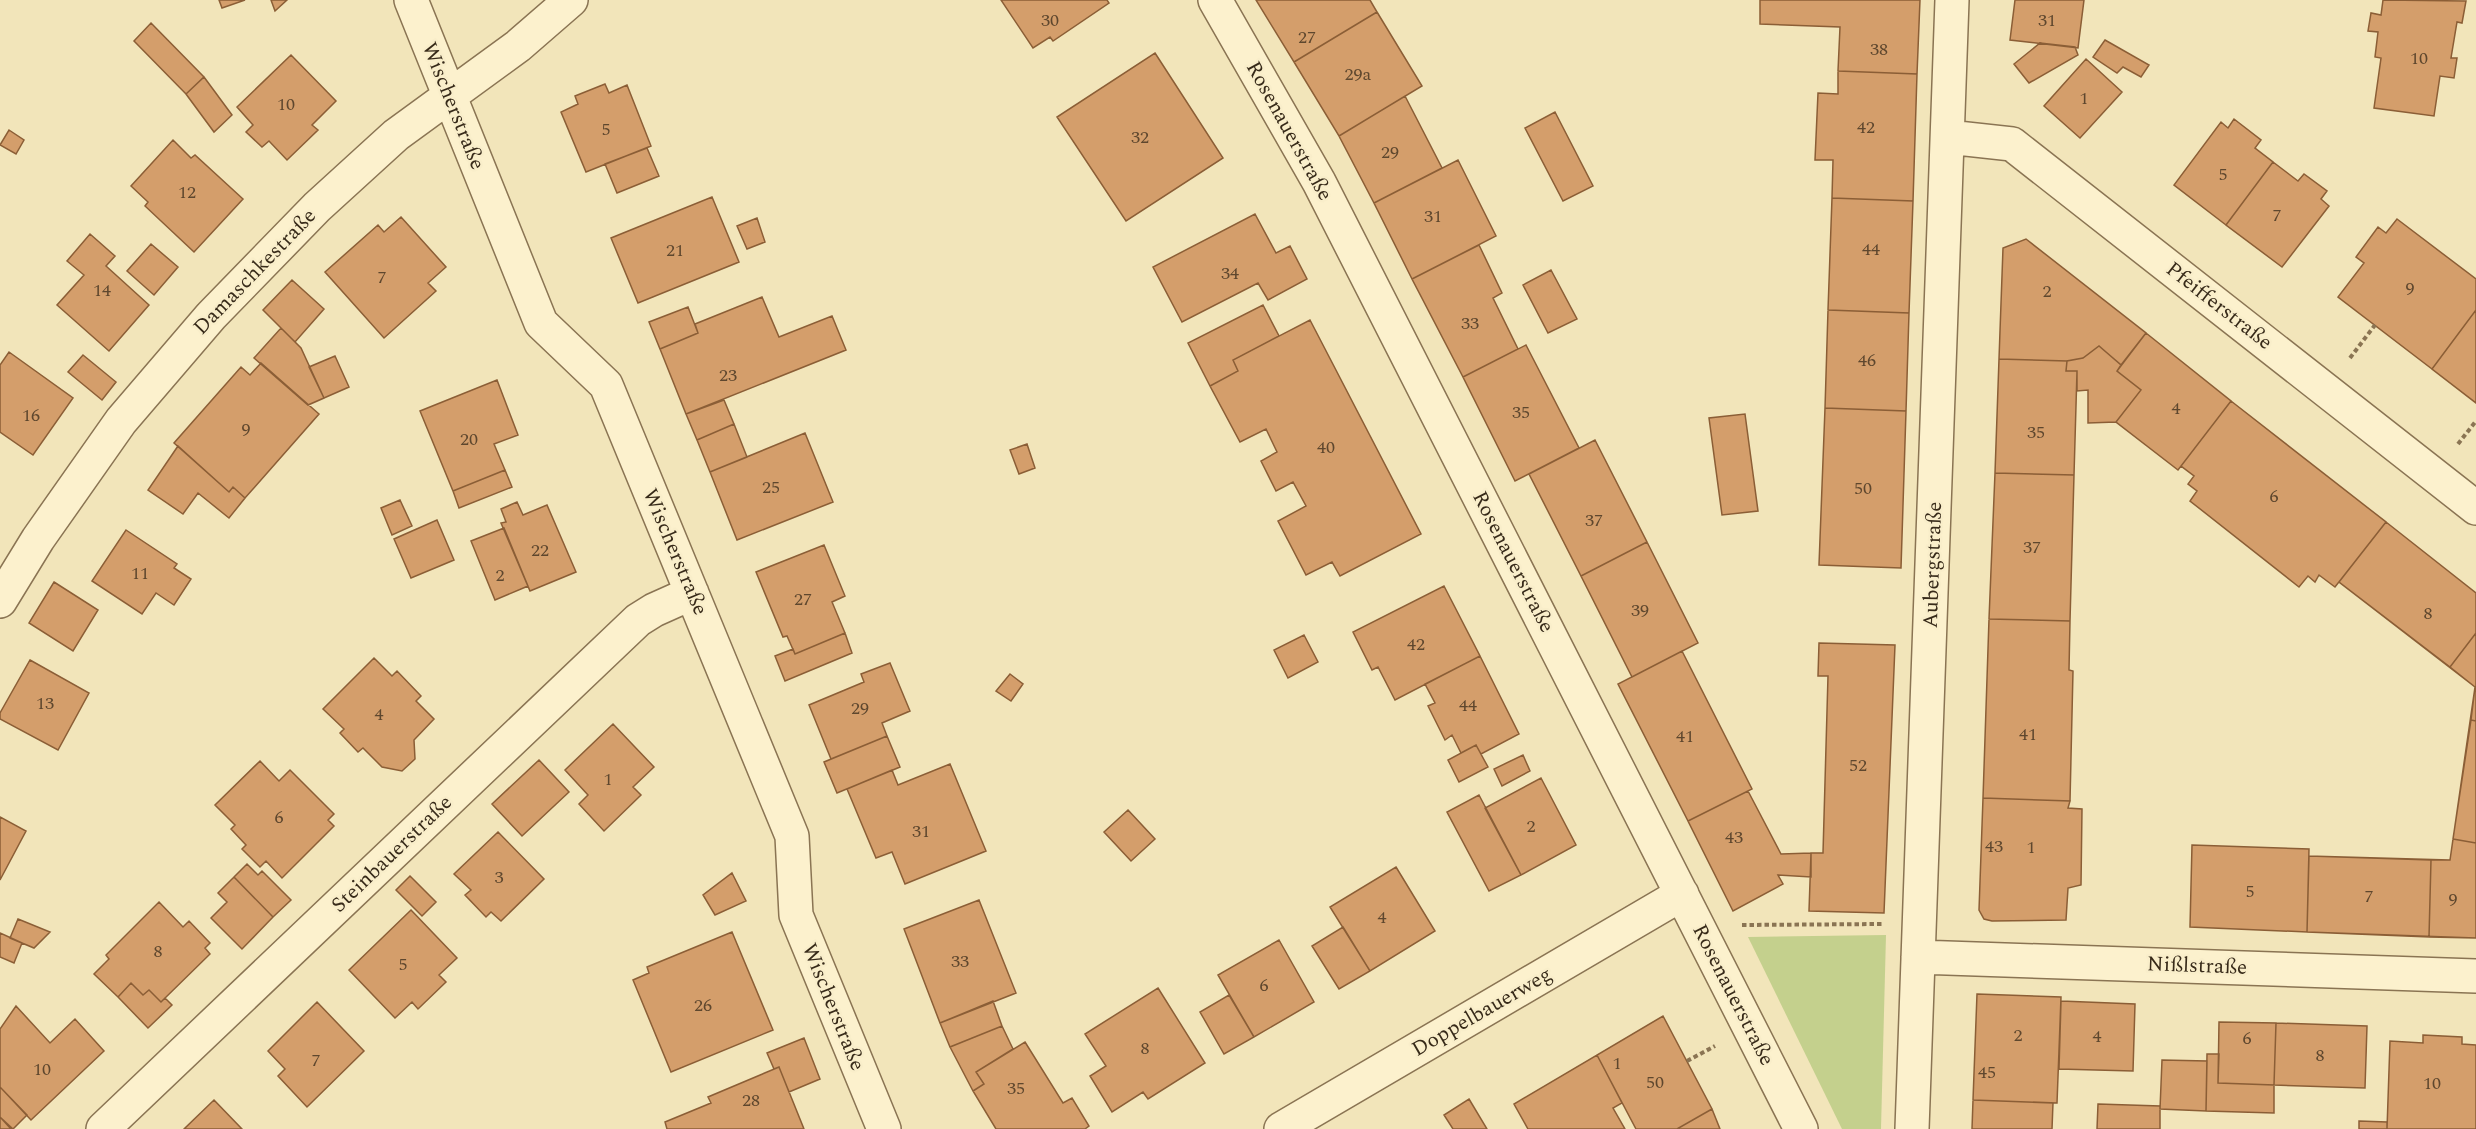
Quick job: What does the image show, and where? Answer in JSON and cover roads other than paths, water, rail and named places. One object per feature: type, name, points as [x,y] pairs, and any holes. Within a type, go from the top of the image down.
[{"type":"street","name":"Wischerstraße","points":[[411,0],[540,323],[606,385],[792,836],[796,915],[884,1129]]},
{"type":"street","name":"Damaschkestraße","points":[[0,601],[38,539],[121,421],[211,316],[343,183],[396,135],[518,46],[570,0]]},
{"type":"street","name":"Rosenauerstraße","points":[[1215,0],[1319,182],[1801,1129]]},
{"type":"street","name":"Aubergstraße","points":[[1912,1129],[1953,0]]},
{"type":"street","name":"Pfeifferstraße","points":[[1948,137],[2012,144],[2476,508]]},
{"type":"street","name":"Steinbauerstraße","points":[[103,1129],[638,620],[692,593]]},
{"type":"street","name":"Doppelbauerweg","points":[[1281,1129],[1682,894]]},
{"type":"street","name":"Nißlstraße","points":[[1918,957],[2476,976]]}]
